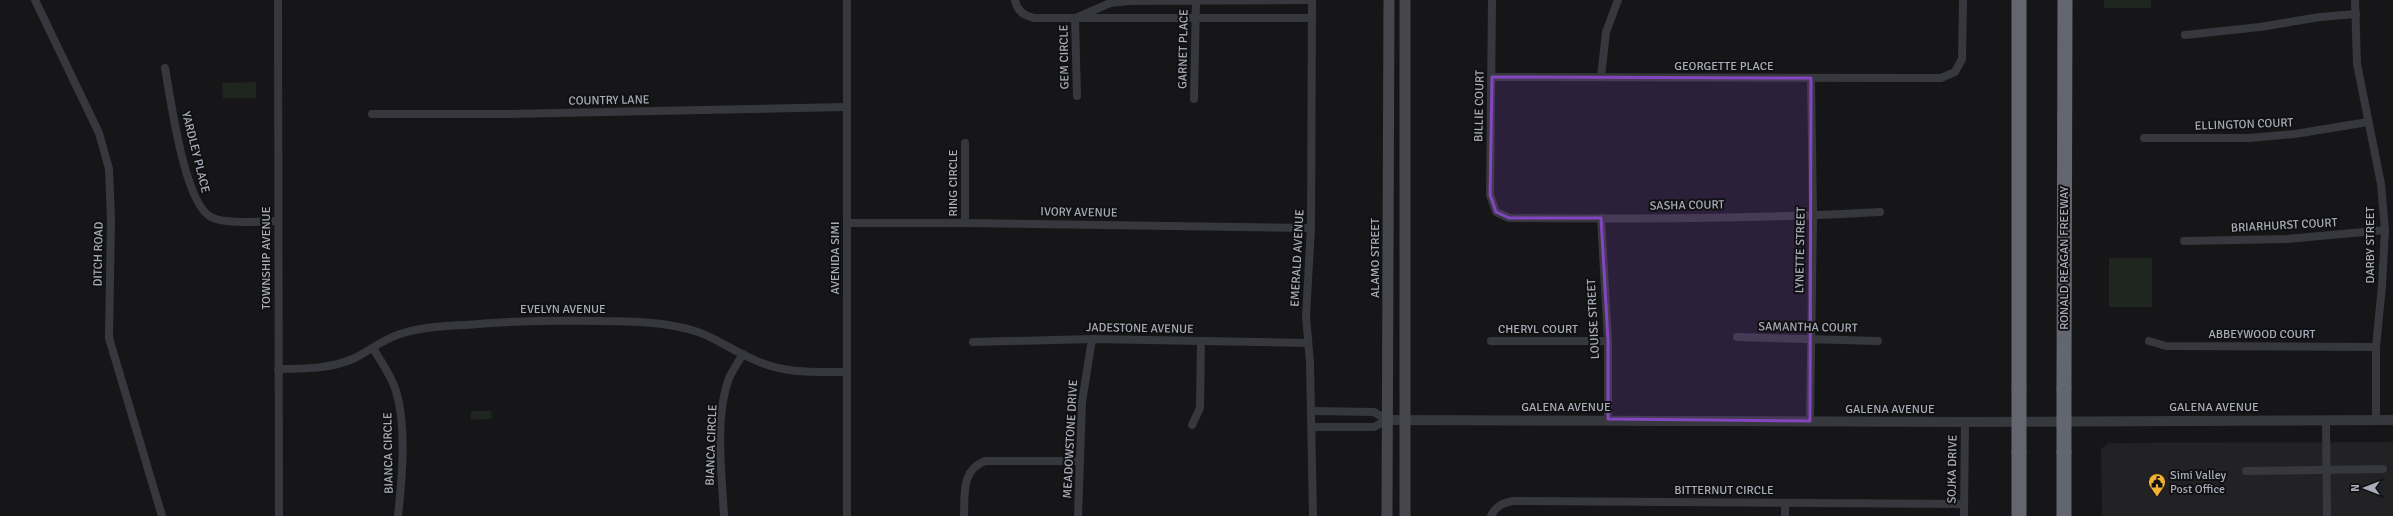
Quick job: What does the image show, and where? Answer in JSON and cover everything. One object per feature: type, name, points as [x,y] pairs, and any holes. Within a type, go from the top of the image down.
[{"type":"highway","points":[[2019,0],[2019,516]]},
{"type":"highway","name":"RONALD REAGAN FREEWAY","points":[[2064,516],[2065,0]]},
{"type":"main road","name":"ALAMO STREET","points":[[1387,516],[1389,0]]},
{"type":"main road","points":[[1405,0],[1406,516]]},
{"type":"street","name":"DITCH ROAD","points":[[35,0],[93,120],[106,153],[109,169],[111,219],[110,338],[162,516]]},
{"type":"street","name":"TOWNSHIP AVENUE","points":[[278,0],[279,516]]},
{"type":"street","name":"AVENIDA SIMI","points":[[847,0],[847,516]]},
{"type":"street","points":[[1015,0],[1020,12],[1027,16],[1075,18],[1312,18]]},
{"type":"street","points":[[1075,18],[1110,3],[1196,0],[1312,0]]},
{"type":"street","name":"GARNET PLACE","points":[[1194,99],[1196,0]]},
{"type":"street","name":"EMERALD AVENUE","points":[[1312,0],[1311,228],[1306,316],[1312,427],[1313,516]]},
{"type":"street","name":"BILLIE COURT","points":[[1492,0],[1490,195],[1496,212]]},
{"type":"street","points":[[1602,78],[1606,32],[1618,0]]},
{"type":"street","name":"GEORGETTE PLACE","points":[[1492,78],[1941,78],[1955,72],[1962,59],[1963,0]]},
{"type":"street","name":"DARBY STREET","points":[[2355,0],[2357,64],[2381,184],[2385,230],[2382,286],[2376,347],[2376,420]]},
{"type":"street","points":[[2185,35],[2260,27],[2320,17],[2356,14]]},
{"type":"street","name":"GEM CIRCLE","points":[[1075,18],[1077,96]]},
{"type":"street","name":"YARDLEY PLACE","points":[[165,68],[185,166],[195,199],[200,208],[211,217],[222,221],[278,221]]},
{"type":"street","name":"LYNETTE STREET","points":[[1810,422],[1813,216],[1811,78]]},
{"type":"street","name":"COUNTRY LANE","points":[[372,114],[507,114],[847,107]]},
{"type":"street","name":"ELLINGTON COURT","points":[[2144,138],[2249,138],[2295,134],[2368,122]]},
{"type":"street","name":"RING CIRCLE","points":[[965,143],[965,222]]},
{"type":"street","name":"SASHA COURT","points":[[1496,212],[1509,218],[1813,216],[1880,212]]},
{"type":"street","name":"LOUISE STREET","points":[[1601,218],[1608,341],[1608,419]]},
{"type":"street","name":"IVORY AVENUE","points":[[847,223],[965,222],[1311,228]]},
{"type":"street","name":"BRIARHURST COURT","points":[[2184,241],[2287,239],[2385,230]]},
{"type":"street","name":"EVELYN AVENUE","points":[[278,369],[311,369],[332,366],[354,358],[400,334],[446,326],[513,321],[603,321],[643,322],[688,329],[711,337],[743,354],[775,368],[788,370],[847,372]]},
{"type":"street","name":"SAMANTHA COURT","points":[[1737,337],[1811,341],[1878,341]]},
{"type":"street","name":"JADESTONE AVENUE","points":[[973,342],[1092,339],[1308,343]]},
{"type":"street","name":"MEADOWSTONE DRIVE","points":[[1078,516],[1078,461],[1082,402],[1092,339]]},
{"type":"street","points":[[1192,425],[1200,408],[1201,341]]},
{"type":"street","name":"CHERYL COURT","points":[[1491,341],[1608,341]]},
{"type":"street","name":"ABBEYWOOD COURT","points":[[2149,341],[2166,346],[2376,347]]},
{"type":"street","name":"BIANCA CIRCLE","points":[[373,348],[391,377],[399,404],[401,496],[398,516]]},
{"type":"street","name":"BIANCA CIRCLE","points":[[724,516],[721,497],[723,403],[730,378],[743,354]]},
{"type":"street","name":"GALENA AVENUE","points":[[1311,411],[1374,412],[1387,420],[1405,421],[1608,419],[1810,422],[2393,420]]},
{"type":"street","name":"GALENA AVENUE","points":[[1312,427],[1374,427],[1387,420]]},
{"type":"street","points":[[2326,420],[2327,516]]},
{"type":"street","name":"SOJKA DRIVE","points":[[1964,516],[1965,422]]},
{"type":"street","points":[[964,516],[965,482],[969,472],[976,464],[985,461],[1078,461]]},
{"type":"street","points":[[2246,471],[2383,469]]},
{"type":"street","name":"BITTERNUT CIRCLE","points":[[1491,516],[1496,508],[1504,502],[1513,501],[1964,504]]},
{"type":"street","points":[[1785,503],[1785,516]]},
{"type":"highlighted area","points":[[1492,77],[1811,78],[1810,421],[1608,419],[1608,341],[1601,218],[1509,218],[1496,212],[1490,195]]},
{"type":"shaded area","points":[[2104,0],[2151,0],[2151,8],[2104,8]]},
{"type":"shaded area","points":[[256,82],[256,98],[223,98],[222,83]]},
{"type":"shaded area","points":[[2109,258],[2152,258],[2152,307],[2109,307]]},
{"type":"shaded area","points":[[471,411],[491,411],[492,419],[471,420]]},
{"type":"shaded area","points":[[2393,442],[2393,516],[2102,516],[2101,449],[2109,443]]},
{"type":"place","name":"Simi Valley Post Office","points":[[2157,497]]}]
